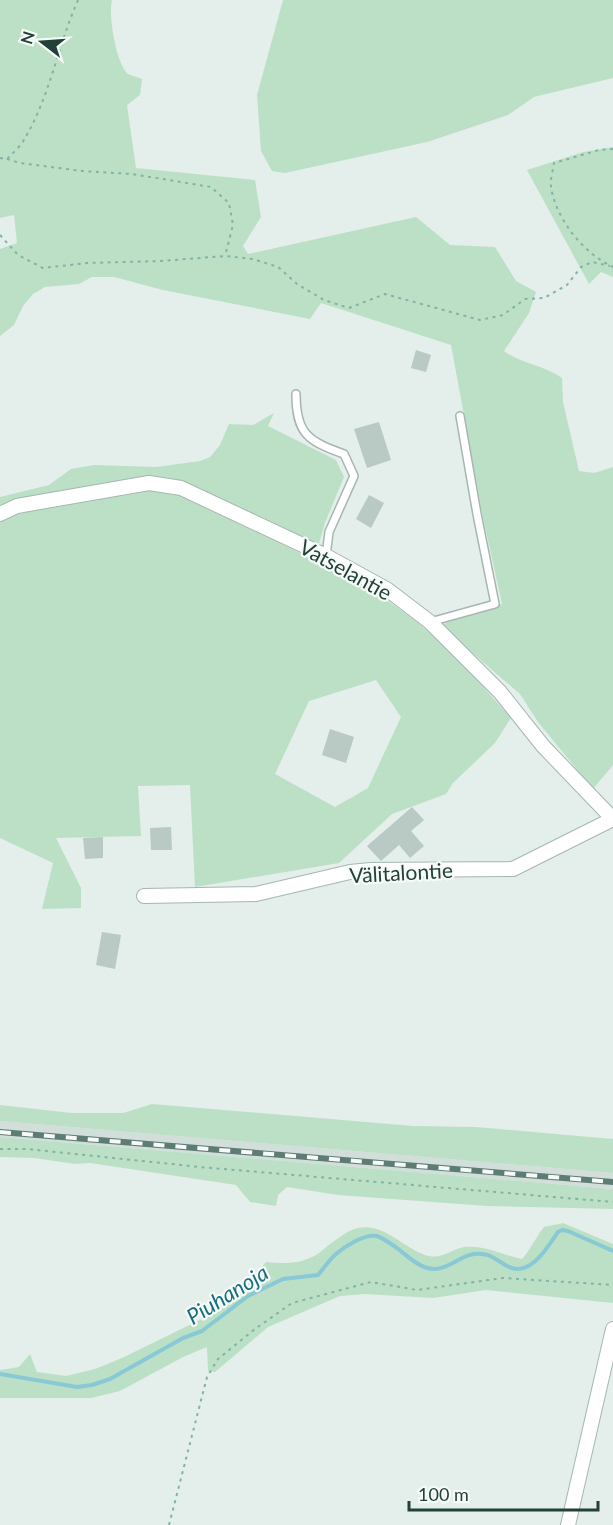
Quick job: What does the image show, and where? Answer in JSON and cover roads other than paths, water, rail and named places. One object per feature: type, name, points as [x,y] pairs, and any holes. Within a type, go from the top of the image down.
[{"type":"street","name":"Vatselantie","points":[[0,514],[17,506],[149,483],[181,488],[326,556],[388,590],[430,622],[500,692],[543,746],[613,819]]},
{"type":"street","name":"Välitalontie","points":[[144,896],[256,894],[350,872],[371,870],[513,869],[613,819]]},
{"type":"street","points":[[568,1525],[613,1329]]},
{"type":"lane","points":[[296,394],[296,414],[303,431],[317,445],[344,454],[354,476],[329,532],[326,556]]},
{"type":"lane","points":[[430,622],[495,604],[460,416]]},
{"type":"waterway","name":"Piuhanoja","points":[[0,1374],[77,1387],[110,1379],[183,1338],[202,1331],[248,1296],[283,1279],[318,1275],[340,1251],[366,1237],[377,1236],[419,1265],[434,1269],[474,1254],[484,1254],[515,1269],[523,1268],[537,1260],[562,1230],[613,1251]]},
{"type":"railway","points":[[0,1132],[613,1182]]}]
